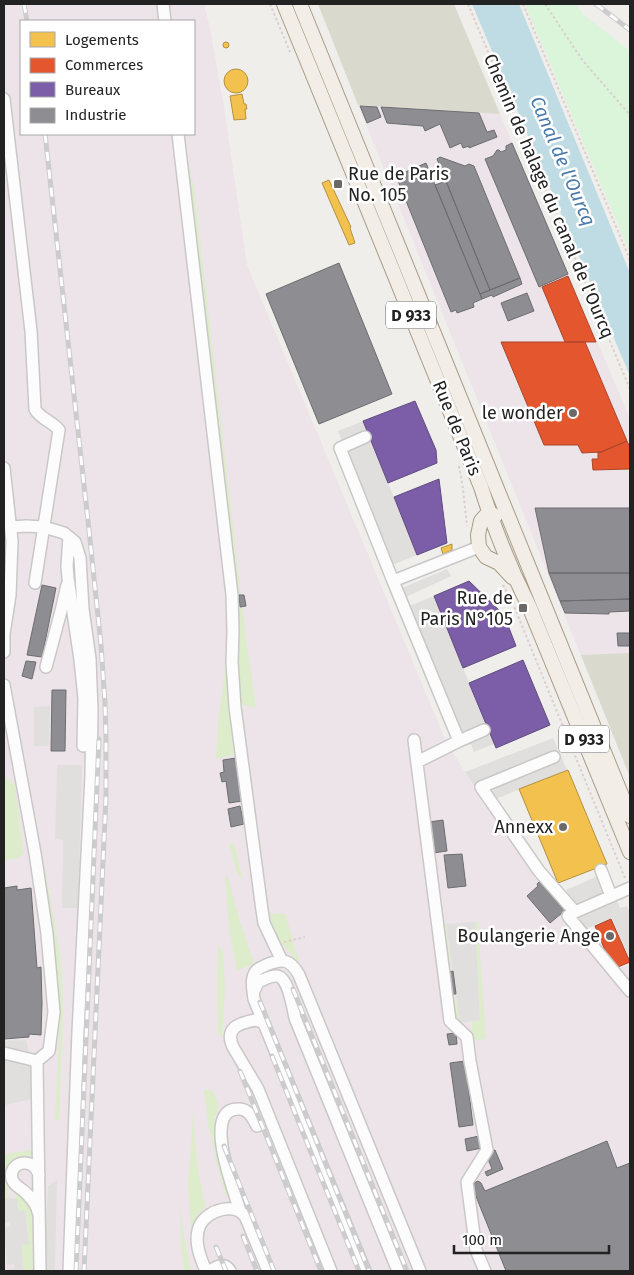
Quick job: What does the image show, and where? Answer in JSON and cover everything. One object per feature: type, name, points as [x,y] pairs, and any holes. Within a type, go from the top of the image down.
[{"type":"main road","name":"Rue de Paris","points":[[284,4],[474,469],[489,512],[630,852]]},
{"type":"main road","name":"Rue de Paris","points":[[300,4],[630,816]]},
{"type":"main road","points":[[518,583],[499,563],[475,549],[482,521],[489,512],[498,518],[518,564],[538,591]]},
{"type":"lane","points":[[163,4],[165,20]]},
{"type":"lane","points":[[4,99],[31,331],[35,409],[37,414],[56,426],[58,430],[35,583]]},
{"type":"lane","points":[[178,135],[232,595],[234,631],[232,662],[235,707],[264,923],[282,960]]},
{"type":"lane","points":[[365,437],[340,448],[459,741]]},
{"type":"lane","points":[[4,468],[12,541],[10,595],[4,634],[4,652]]},
{"type":"lane","points":[[11,527],[44,527],[64,533],[75,542],[80,558],[83,610],[90,659],[92,711],[91,776],[78,1032],[69,1271]]},
{"type":"lane","points":[[69,537],[68,578],[84,698],[83,746]]},
{"type":"lane","points":[[393,581],[475,549]]},
{"type":"lane","points":[[46,667],[68,578]]},
{"type":"lane","points":[[4,684],[35,853],[49,955],[54,1012],[49,1051],[37,1061]]},
{"type":"lane","points":[[417,762],[484,730]]},
{"type":"lane","points":[[414,740],[450,1021],[467,1037],[487,1150],[467,1182],[476,1250],[485,1271]]},
{"type":"lane","points":[[554,757],[481,787],[539,871],[575,912],[630,888]]},
{"type":"lane","points":[[601,870],[611,896]]},
{"type":"lane","points":[[568,916],[630,991]]},
{"type":"lane","points":[[365,1271],[254,996],[252,982],[257,970],[274,962],[287,961],[299,975],[420,1271]]},
{"type":"lane","points":[[254,996],[256,985],[260,981],[275,975],[284,980],[295,1018],[398,1271]]},
{"type":"lane","points":[[265,1025],[256,1020],[235,1026],[230,1033],[230,1040],[232,1047],[258,1089],[331,1271]]},
{"type":"lane","points":[[4,1053],[37,1061]]},
{"type":"lane","points":[[37,1061],[40,1271]]},
{"type":"lane","points":[[240,1211],[222,1151],[221,1121],[229,1112],[240,1108],[253,1117],[257,1126]]},
{"type":"lane","points":[[39,1175],[35,1167],[28,1162],[16,1166],[12,1174],[14,1183],[36,1205],[39,1219]]},
{"type":"lane","points":[[206,1271],[197,1243],[198,1230],[206,1216],[226,1209],[234,1209],[244,1214],[268,1271]]},
{"type":"lane","points":[[210,1271],[223,1265],[230,1271]]},
{"type":"path","points":[[270,4],[292,59]]},
{"type":"path","name":"Chemin de halage du canal de l'Ourcq","points":[[468,4],[630,389]]},
{"type":"path","points":[[523,4],[630,260]]},
{"type":"path","points":[[545,4],[582,61],[630,115]]},
{"type":"path","points":[[458,465],[463,489],[468,540],[475,549]]},
{"type":"path","points":[[500,580],[511,599],[630,888]]},
{"type":"path","points":[[289,941],[305,937]]},
{"type":"shaded area","points":[[4,4],[204,4],[224,107],[247,265],[446,741],[465,772],[538,877],[619,968],[630,964],[630,1271],[4,1271]]},
{"type":"shaded area","points":[[318,4],[454,4],[500,114],[358,105]]},
{"type":"shaded area","points":[[358,105],[500,114],[630,418],[630,777]]},
{"type":"shaded area","points":[[363,421],[417,555],[392,565],[338,431]]},
{"type":"shaded area","points":[[447,569],[451,576],[406,597],[402,588]]},
{"type":"shaded area","points":[[434,596],[494,744],[474,752],[471,744],[466,746],[409,606]]},
{"type":"shaded area","points":[[630,653],[630,777],[581,655]]},
{"type":"shaded area","points":[[50,706],[49,746],[34,746],[34,707]]},
{"type":"shaded area","points":[[553,738],[567,770],[486,803],[465,772]]},
{"type":"shaded area","points":[[57,765],[82,765],[78,908],[62,908],[63,840],[55,839]]},
{"type":"shaded area","points":[[605,873],[620,908],[627,906],[630,912],[630,954],[628,955],[612,918],[585,929],[566,890]]},
{"type":"shaded area","points":[[475,922],[480,1020],[459,1023],[446,924]]},
{"type":"shaded area","points":[[26,1040],[32,1063],[32,1099],[4,1105],[4,1041]]},
{"type":"shaded area","points":[[57,1180],[55,1271],[44,1271],[48,1186]]},
{"type":"shaded area","points":[[17,1198],[18,1211],[25,1210],[29,1244],[21,1245],[24,1271],[7,1271],[15,1268],[14,1264],[7,1265],[4,1228],[10,1226],[10,1222],[4,1223],[4,1199]]},
{"type":"green space","points":[[525,4],[575,4],[584,15],[630,51],[630,253]]},
{"type":"green space","points":[[184,143],[194,188],[245,630],[256,708],[240,704]]},
{"type":"green space","points":[[231,624],[239,754],[216,759],[218,723]]},
{"type":"green space","points":[[4,775],[15,786],[24,854],[15,859],[4,860]]},
{"type":"green space","points":[[229,843],[234,843],[243,880],[237,873]]},
{"type":"green space","points":[[43,857],[60,953],[62,982],[63,1014],[59,1120],[55,1120],[60,1014]]},
{"type":"green space","points":[[225,877],[228,877],[254,963],[237,971],[229,929]]},
{"type":"green space","points":[[283,913],[286,916],[300,965],[275,935],[267,915]]},
{"type":"green space","points":[[475,922],[478,922],[486,1039],[472,1040],[472,1021],[480,1020]]},
{"type":"green space","points":[[446,924],[451,964],[449,968],[455,1002],[457,1001],[459,1023],[454,1022],[440,925]]},
{"type":"green space","points":[[218,944],[223,951],[225,989],[222,1037],[218,1035]]},
{"type":"green space","points":[[204,1089],[214,1092],[218,1102],[219,1108],[214,1118],[231,1200],[225,1194],[217,1164],[208,1124]]},
{"type":"green space","points":[[194,1105],[200,1182],[206,1207],[196,1218],[192,1242],[188,1185]]},
{"type":"green space","points":[[33,1150],[34,1156],[17,1157],[8,1165],[6,1181],[9,1199],[4,1199],[4,1154]]},
{"type":"green space","points":[[15,1191],[29,1204],[35,1219],[33,1271],[24,1271],[21,1245],[29,1243],[26,1211],[18,1211]]},
{"type":"green space","points":[[180,1207],[183,1230],[191,1271],[184,1271]]},
{"type":"water","name":"Canal de l'Ourcq","points":[[472,4],[519,4],[630,273],[630,376]]},
{"type":"building: Logements","points":[[226,42],[229,45],[226,48],[223,45]]},
{"type":"building: Logements","points":[[236,69],[241,70],[247,76],[247,86],[241,92],[236,93],[231,92],[225,86],[224,81],[225,76],[231,70]]},
{"type":"building: Logements","points":[[242,94],[247,109],[245,109],[246,119],[234,120],[230,96]]},
{"type":"building: Logements","points":[[329,180],[351,227],[355,243],[349,245],[322,183]]},
{"type":"building: Logements","points":[[452,544],[452,550],[443,554],[441,548]]},
{"type":"building: Logements","name":"Annexx","points":[[568,770],[607,864],[558,883],[519,789]]},
{"type":"building: Commerces","points":[[568,276],[596,342],[565,342],[542,287]]},
{"type":"building: Commerces","name":"le wonder","points":[[501,342],[585,342],[627,441],[601,452],[582,453],[578,445],[544,445]]},
{"type":"building: Commerces","points":[[627,441],[630,448],[630,469],[593,470],[592,459],[598,459],[598,452]]},
{"type":"building: Commerces","points":[[611,919],[630,962],[618,967],[606,953],[595,926]]},
{"type":"building: Bureaux","points":[[415,401],[436,450],[437,463],[388,483],[363,421]]},
{"type":"building: Bureaux","points":[[439,479],[447,543],[417,555],[394,497]]},
{"type":"building: Bureaux","points":[[469,581],[504,615],[516,646],[463,668],[434,596]]},
{"type":"building: Bureaux","points":[[523,660],[550,725],[496,748],[469,683]]},
{"type":"building: Industrie","points":[[360,106],[377,107],[381,117],[367,123]]},
{"type":"building: Industrie","points":[[381,107],[479,113],[487,132],[494,130],[497,137],[469,148],[469,146],[463,148],[461,143],[450,148],[440,124],[425,131],[423,126],[387,123]]},
{"type":"building: Industrie","points":[[512,143],[568,274],[539,287],[485,159],[493,156],[497,150],[501,152],[506,150],[506,146]]},
{"type":"building: Industrie","points":[[440,157],[465,166],[469,164],[474,166],[520,278],[490,290],[437,159]]},
{"type":"building: Industrie","points":[[426,163],[482,299],[473,303],[474,307],[457,313],[456,310],[451,312],[396,176]]},
{"type":"building: Industrie","points":[[446,181],[490,290],[480,294],[435,185]]},
{"type":"building: Industrie","points":[[339,263],[392,394],[319,424],[266,294]]},
{"type":"building: Industrie","points":[[520,278],[522,284],[493,297],[492,295],[482,299],[480,294]]},
{"type":"building: Industrie","points":[[527,293],[534,311],[508,321],[501,303]]},
{"type":"building: Industrie","points":[[535,508],[630,508],[630,573],[549,573]]},
{"type":"building: Industrie","points":[[549,573],[630,573],[630,599],[560,601]]},
{"type":"building: Industrie","points":[[42,585],[56,588],[42,657],[27,655]]},
{"type":"building: Industrie","points":[[239,595],[244,595],[246,606],[240,607]]},
{"type":"building: Industrie","points":[[630,599],[630,611],[609,612],[609,614],[565,613],[560,601]]},
{"type":"building: Industrie","points":[[617,633],[630,633],[630,646],[618,646]]},
{"type":"building: Industrie","points":[[26,661],[36,662],[32,679],[22,676]]},
{"type":"building: Industrie","points":[[52,690],[66,690],[65,751],[51,751]]},
{"type":"building: Industrie","points":[[236,758],[242,801],[229,803],[226,781],[222,782],[220,773],[224,772],[223,760]]},
{"type":"building: Industrie","points":[[240,806],[244,824],[231,827],[228,809]]},
{"type":"building: Industrie","points":[[443,820],[447,851],[433,853],[429,822]]},
{"type":"building: Industrie","points":[[462,854],[466,886],[448,888],[444,855]]},
{"type":"building: Industrie","points":[[541,880],[568,911],[563,915],[562,913],[550,923],[527,896],[538,886],[537,884]]},
{"type":"building: Industrie","points":[[17,886],[17,890],[31,888],[37,968],[41,967],[41,1035],[29,1034],[29,1037],[4,1039],[4,888]]},
{"type":"building: Industrie","points":[[453,971],[456,994],[452,994],[449,972]]},
{"type":"building: Industrie","points":[[456,1033],[457,1044],[449,1045],[447,1034]]},
{"type":"building: Industrie","points":[[465,1061],[473,1125],[459,1127],[450,1063]]},
{"type":"building: Industrie","points":[[479,1136],[482,1148],[467,1151],[465,1139]]},
{"type":"building: Industrie","points":[[607,1141],[617,1168],[630,1163],[630,1271],[506,1271],[473,1189],[474,1183],[478,1181],[481,1183],[485,1191]]},
{"type":"building: Industrie","points":[[495,1150],[503,1169],[487,1176],[485,1172],[492,1169],[486,1154]]},
{"type":"railway","points":[[24,4],[27,20]]},
{"type":"railway","points":[[596,4],[630,30]]},
{"type":"railway","points":[[45,135],[89,530],[105,703],[106,797],[84,1271]]},
{"type":"railway","points":[[76,1271],[99,739]]},
{"type":"railway","points":[[293,989],[407,1271]]},
{"type":"railway","points":[[260,1002],[369,1271]]},
{"type":"railway","points":[[272,1056],[359,1271]]},
{"type":"railway","points":[[240,1071],[321,1271]]},
{"type":"railway","points":[[224,1146],[274,1271]]},
{"type":"railway","points":[[243,1236],[257,1271]]},
{"type":"railway","points":[[216,1247],[226,1271]]},
{"type":"place","name":"Rue de Paris No. 105","points":[[338,184]]},
{"type":"place","name":"le wonder","points":[[573,413]]},
{"type":"place","name":"Rue de Paris N°105","points":[[523,608]]},
{"type":"place","name":"Annexx","points":[[563,827]]},
{"type":"place","name":"Boulangerie Ange","points":[[610,936]]}]
